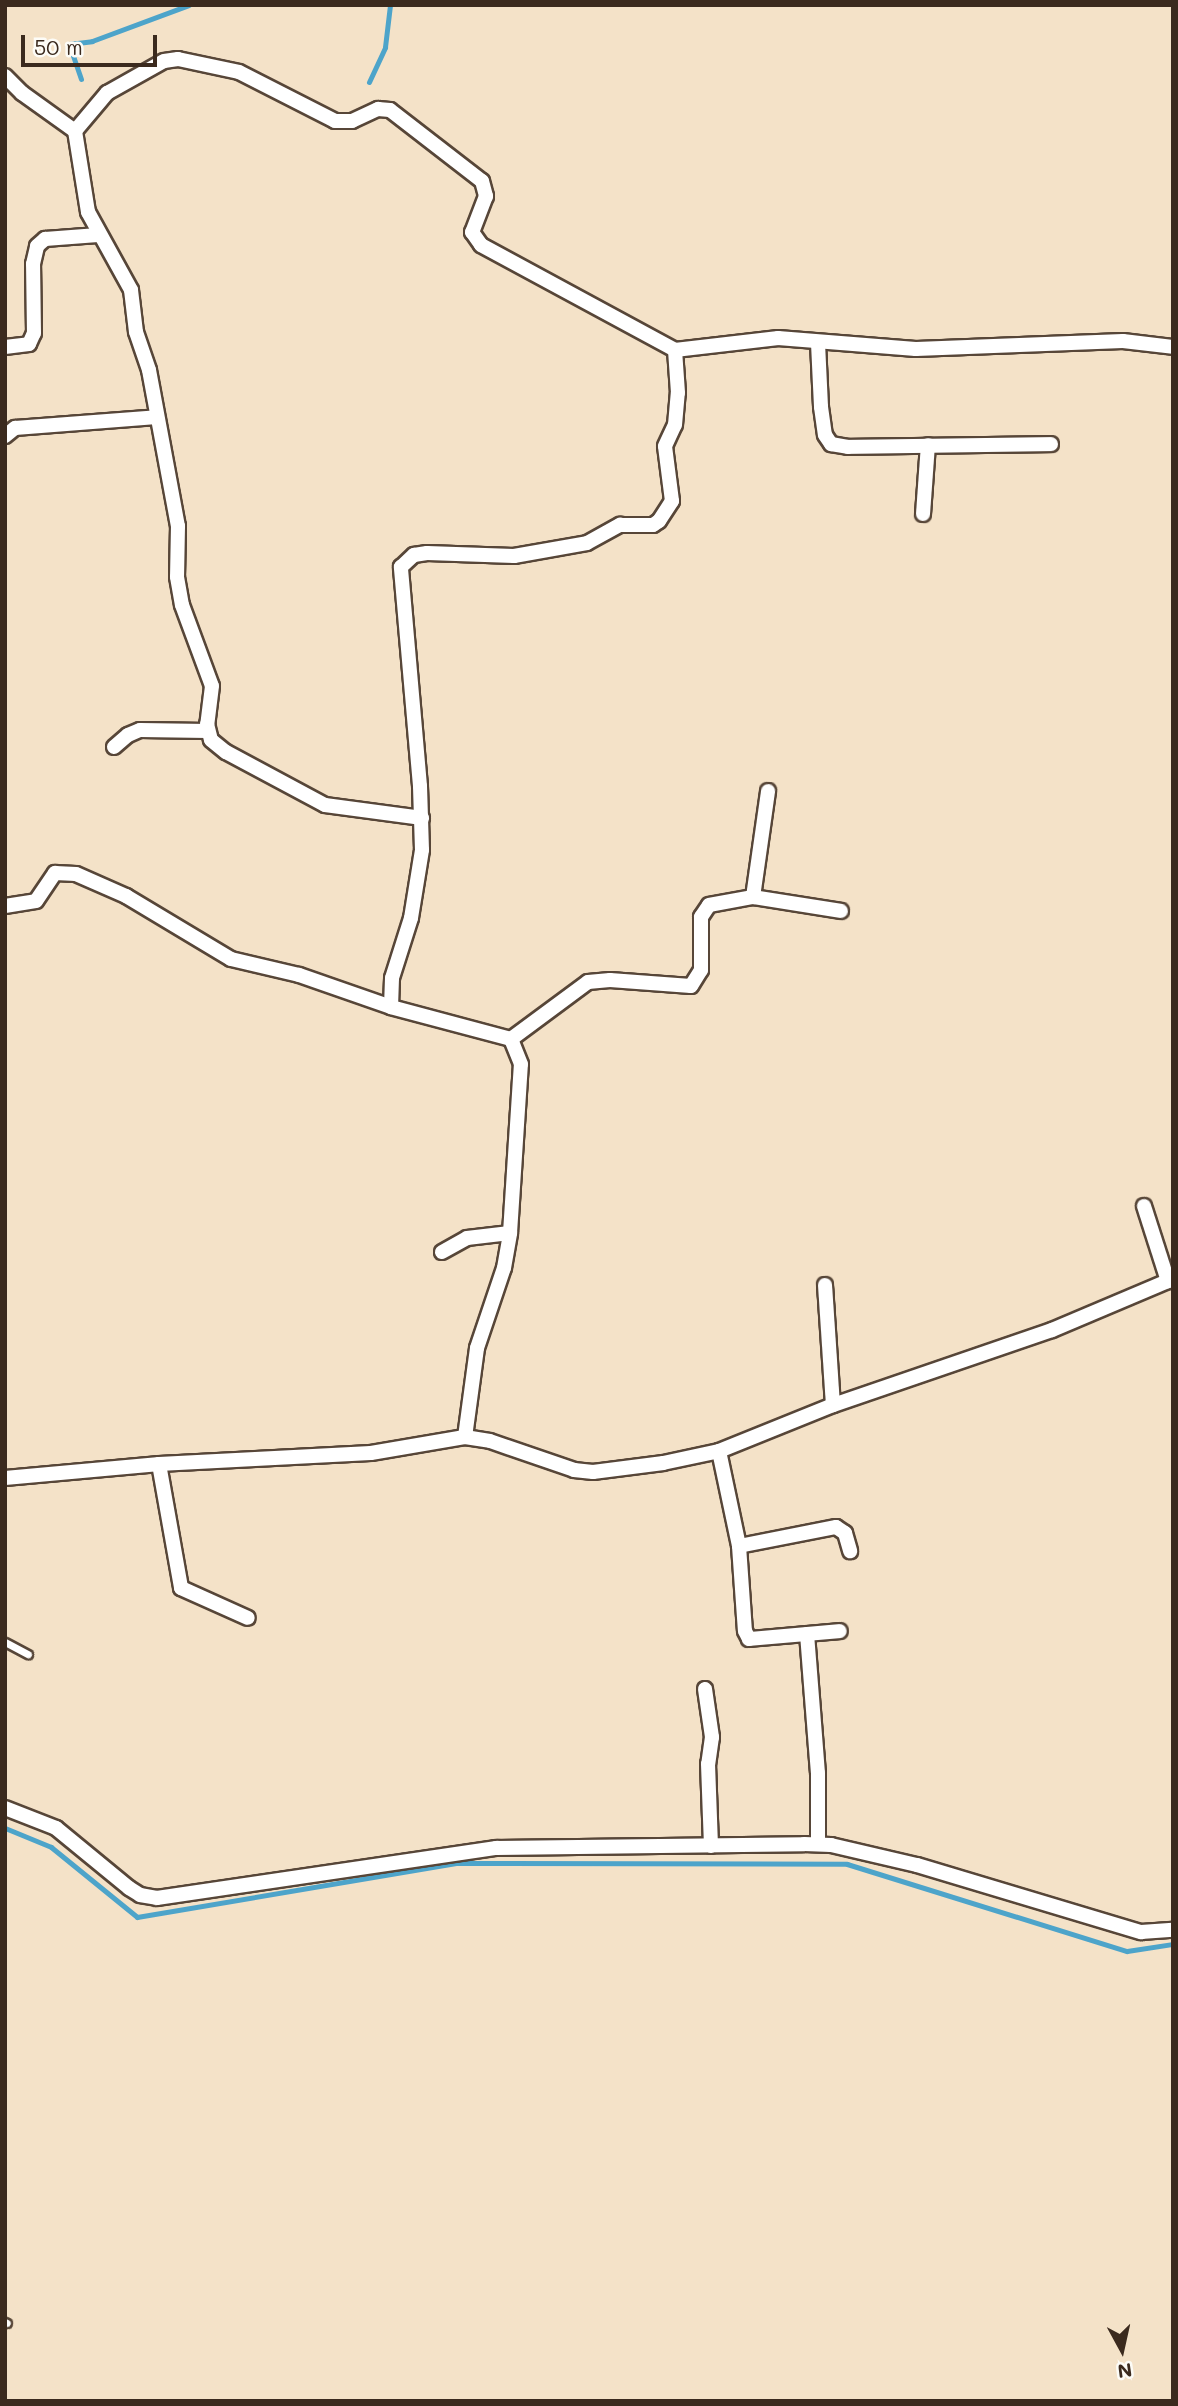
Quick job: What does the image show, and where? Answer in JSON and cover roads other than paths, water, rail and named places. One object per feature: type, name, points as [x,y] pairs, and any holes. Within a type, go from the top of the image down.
[{"type":"street","points":[[75,131],[107,93],[164,61],[178,59],[239,72],[335,121],[352,121],[378,109],[390,110],[482,181],[486,196],[472,232],[481,245],[674,350],[778,338],[818,344],[916,349],[1123,341],[1173,346]]},
{"type":"street","points":[[5,76],[22,93],[75,131],[88,212],[98,235],[131,290],[136,331],[149,370],[178,526],[177,577],[182,604],[212,686],[208,732],[211,740],[226,752],[325,805],[422,818]]},
{"type":"street","points":[[5,348],[29,344],[34,333],[33,264],[37,246],[46,239],[98,235]]},
{"type":"street","points":[[818,344],[821,407],[825,435],[831,444],[848,447],[1051,444]]},
{"type":"street","points":[[391,1007],[392,978],[411,918],[422,850],[422,818],[401,567],[414,555],[531,553],[587,543],[620,525],[653,526],[672,501],[665,446],[674,425],[678,393],[674,350]]},
{"type":"street","points":[[5,436],[15,428],[158,417]]},
{"type":"street","points":[[923,514],[928,445]]},
{"type":"street","points":[[114,747],[128,735],[140,730],[208,732]]},
{"type":"street","points":[[753,897],[768,791]]},
{"type":"street","points":[[5,906],[36,901],[55,873],[76,874],[126,896],[230,959],[299,975],[391,1007],[511,1039]]},
{"type":"street","points":[[511,1039],[588,982],[610,980],[691,986],[701,970],[701,918],[705,910],[718,902],[753,897],[841,911]]},
{"type":"street","points":[[465,1437],[477,1348],[504,1268],[510,1233],[521,1064],[511,1039]]},
{"type":"street","points":[[5,1478],[159,1464],[371,1453],[465,1437],[490,1441],[574,1470],[593,1472],[663,1463],[719,1451],[834,1405],[1000,1349],[1170,1280],[1144,1206]]},
{"type":"street","points":[[442,1252],[467,1238],[510,1233]]},
{"type":"street","points":[[825,1285],[834,1405]]},
{"type":"street","points":[[719,1451],[739,1546],[745,1631],[749,1639],[840,1631]]},
{"type":"street","points":[[159,1464],[181,1588],[247,1618]]},
{"type":"street","points":[[739,1546],[836,1527],[845,1533],[850,1551]]},
{"type":"street","points":[[807,1634],[818,1773],[818,1844]]},
{"type":"street","points":[[705,1689],[712,1737],[708,1764],[711,1846]]},
{"type":"street","points":[[5,1808],[56,1828],[129,1888],[140,1895],[156,1898],[496,1848],[818,1844],[917,1864],[1141,1932],[1173,1930]]},
{"type":"lane","points":[[5,1642],[28,1654]]},
{"type":"waterway","points":[[81,79],[69,44],[92,41],[189,5]]},
{"type":"waterway","points":[[369,82],[385,47],[390,5]]},
{"type":"waterway","points":[[5,1828],[51,1847],[137,1917],[457,1863],[847,1864],[1127,1951],[1173,1944]]}]
